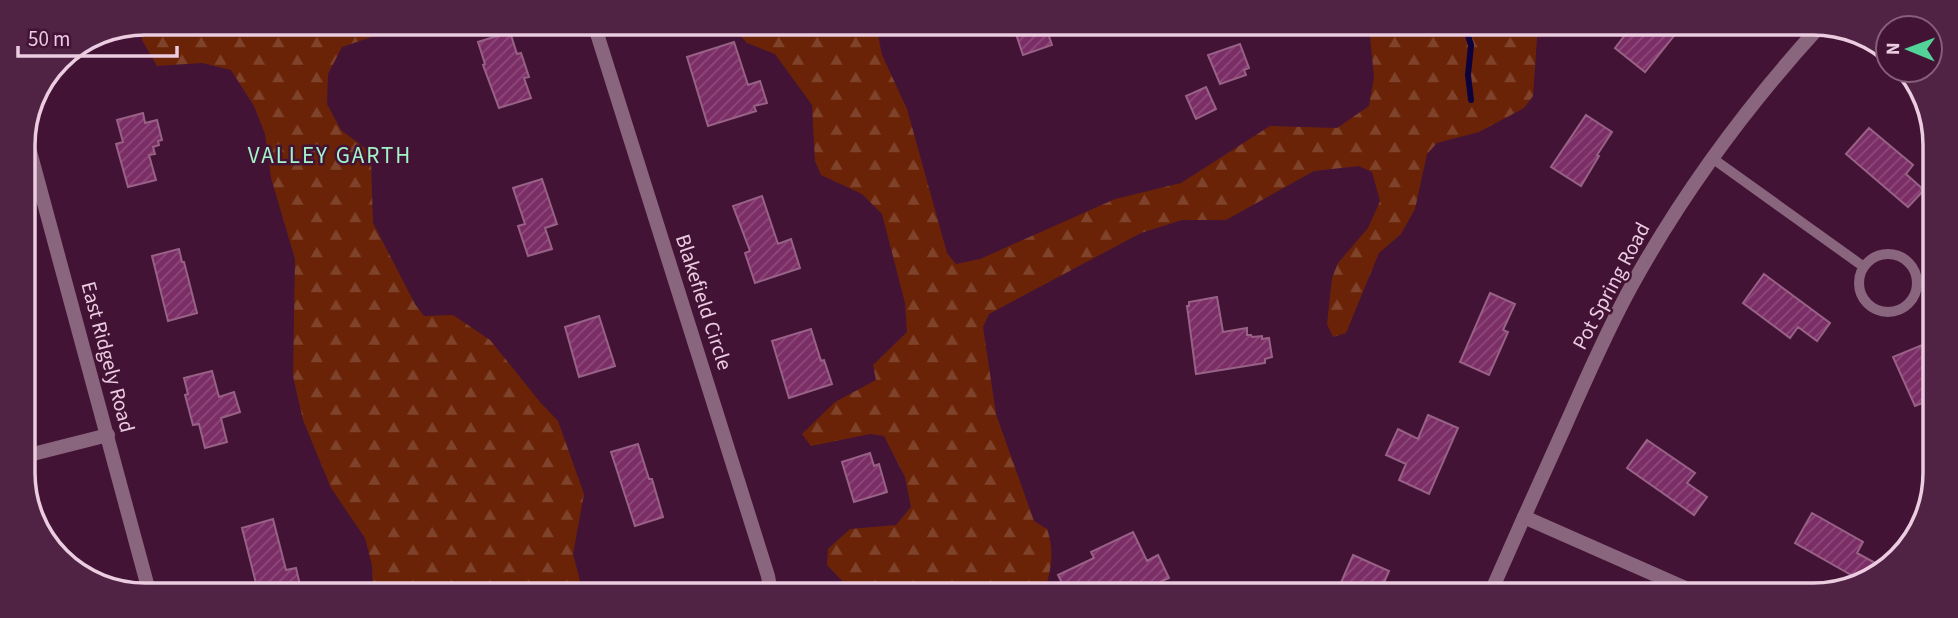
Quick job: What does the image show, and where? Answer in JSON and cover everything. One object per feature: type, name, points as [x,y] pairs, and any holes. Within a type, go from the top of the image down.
[{"type":"street","name":"Blakefield Circle","points":[[597,35],[769,583]]},
{"type":"street","name":"Pot Spring Road","points":[[1495,583],[1616,316],[1651,253],[1712,158],[1754,101],[1812,35]]},
{"type":"street","name":"East Ridgely Road","points":[[35,170],[147,583]]},
{"type":"street","points":[[35,453],[108,435]]},
{"type":"street","points":[[1524,517],[1674,583]]},
{"type":"lane","points":[[1712,158],[1864,267]]},
{"type":"lane","points":[[1878,255],[1897,255],[1905,260],[1916,275],[1914,293],[1909,302],[1893,311],[1874,308],[1861,294],[1860,275],[1864,267],[1878,255]]},
{"type":"green space","points":[[142,35],[145,35],[378,35],[342,47],[328,74],[327,104],[341,130],[365,148],[371,161],[373,223],[415,304],[424,316],[453,315],[490,340],[558,421],[584,494],[573,554],[581,583],[373,583],[372,565],[365,538],[331,488],[303,420],[293,376],[295,259],[271,178],[265,134],[254,106],[231,70],[202,63],[157,66]]},
{"type":"green space","points":[[740,35],[878,35],[882,55],[907,109],[947,253],[956,264],[980,259],[1115,199],[1181,183],[1270,126],[1337,128],[1369,106],[1374,77],[1370,35],[1538,35],[1533,96],[1524,108],[1479,132],[1437,143],[1427,154],[1415,209],[1401,234],[1379,253],[1346,333],[1333,337],[1327,324],[1332,278],[1338,263],[1368,228],[1380,201],[1372,172],[1359,166],[1314,171],[1226,220],[1182,220],[1141,233],[989,314],[983,327],[996,414],[1034,521],[1047,529],[1051,545],[1047,583],[844,583],[827,565],[828,549],[850,529],[896,525],[911,507],[905,477],[884,436],[870,434],[811,446],[802,434],[835,402],[876,380],[873,365],[907,332],[905,303],[882,214],[862,194],[821,175],[815,161],[812,105],[775,54],[747,43]]},
{"type":"building","points":[[500,35],[511,35],[517,54],[521,53],[529,77],[524,78],[531,98],[499,108],[483,65],[485,64],[478,42]]},
{"type":"building","points":[[1016,35],[1048,35],[1052,45],[1023,55]]},
{"type":"building","points":[[1625,35],[1675,35],[1645,72],[1615,48]]},
{"type":"building","points":[[734,42],[748,85],[760,81],[767,103],[754,106],[756,111],[708,126],[687,57]]},
{"type":"building","points":[[1240,44],[1249,68],[1244,70],[1246,75],[1220,84],[1208,55]]},
{"type":"building","points":[[1206,87],[1216,109],[1196,119],[1186,96]]},
{"type":"building","points":[[143,113],[145,123],[157,120],[162,140],[158,141],[159,145],[153,147],[155,154],[149,155],[156,180],[128,187],[116,144],[123,142],[117,120]]},
{"type":"building","points":[[1586,115],[1612,132],[1581,186],[1551,167]]},
{"type":"building","points":[[1869,128],[1913,165],[1906,174],[1923,191],[1908,207],[1846,154]]},
{"type":"building","points":[[542,179],[557,224],[545,228],[552,249],[528,256],[518,226],[525,224],[513,188]]},
{"type":"building","points":[[762,196],[778,244],[791,239],[800,268],[755,283],[745,253],[750,251],[733,206]]},
{"type":"building","points":[[179,249],[197,313],[168,321],[152,256]]},
{"type":"building","points":[[1764,274],[1830,323],[1817,341],[1798,327],[1790,338],[1743,303]]},
{"type":"building","points":[[1490,293],[1515,304],[1503,330],[1508,332],[1489,375],[1460,362]]},
{"type":"building","points":[[1217,297],[1223,332],[1247,328],[1247,335],[1269,338],[1272,357],[1265,359],[1265,363],[1196,374],[1187,306],[1189,302]]},
{"type":"building","points":[[599,316],[615,366],[579,377],[565,327]]},
{"type":"building","points":[[811,329],[832,384],[789,398],[772,341]]},
{"type":"building","points":[[1923,345],[1923,403],[1915,406],[1893,357]]},
{"type":"building","points":[[212,371],[219,397],[234,392],[240,412],[221,418],[227,442],[205,448],[199,424],[193,425],[185,395],[188,394],[184,378]]},
{"type":"building","points":[[1428,415],[1458,428],[1429,494],[1399,480],[1406,464],[1386,455],[1398,429],[1418,439]]},
{"type":"building","points":[[1647,440],[1695,473],[1687,483],[1707,497],[1694,515],[1627,468]]},
{"type":"building","points":[[638,444],[663,517],[635,526],[611,452]]},
{"type":"building","points":[[870,453],[874,466],[879,464],[887,492],[854,502],[842,462]]},
{"type":"building","points":[[1812,513],[1863,542],[1857,553],[1876,563],[1853,576],[1795,543]]},
{"type":"building","points":[[273,519],[286,570],[296,568],[300,583],[256,583],[242,528]]},
{"type":"building","points":[[1133,532],[1147,561],[1158,555],[1169,578],[1158,583],[1062,583],[1058,575],[1094,558],[1091,552]]},
{"type":"building","points":[[1353,555],[1389,571],[1384,583],[1341,583]]},
{"type":"waterway","points":[[1468,35],[1471,45],[1468,75],[1471,100]]},
{"type":"district","name":"VALLEY GARTH","points":[[330,155]]}]
